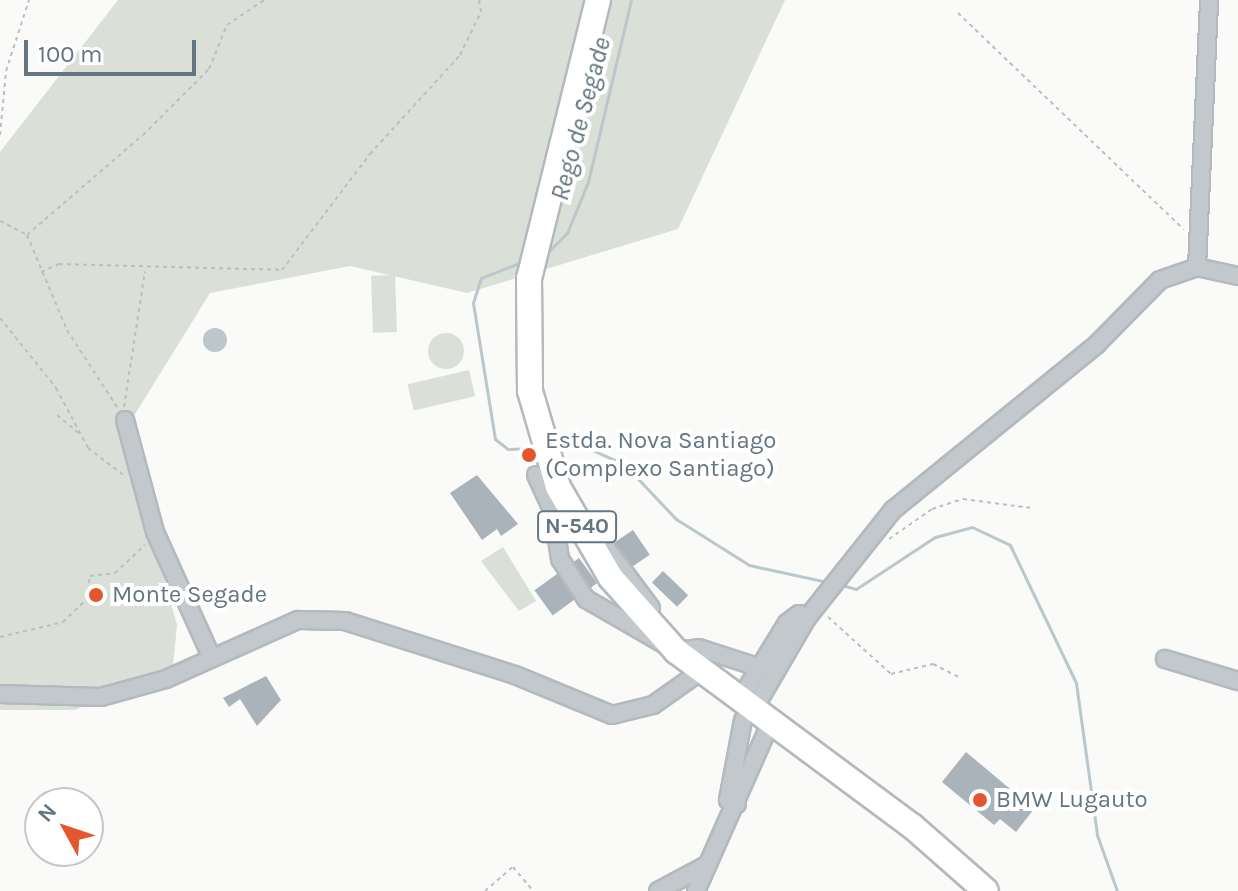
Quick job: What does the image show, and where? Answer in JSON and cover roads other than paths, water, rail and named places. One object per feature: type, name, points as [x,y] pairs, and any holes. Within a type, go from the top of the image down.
[{"type":"highway","name":"N-540","points":[[598,0],[534,241],[529,278],[530,391],[558,487],[611,578],[683,652],[754,710],[912,826],[986,891]]},
{"type":"street","points":[[1197,267],[1209,0]]},
{"type":"street","points":[[737,804],[728,800],[754,710],[812,611],[870,536],[953,457],[1096,345],[1160,280],[1197,267],[1238,276]]},
{"type":"street","points":[[125,420],[155,532],[211,656]]},
{"type":"street","points":[[536,475],[553,512],[560,559],[586,599],[683,652],[757,667]]},
{"type":"street","points":[[558,487],[683,652]]},
{"type":"street","points":[[653,611],[683,652]]},
{"type":"street","points":[[696,891],[705,866],[737,804],[754,710],[757,667],[787,623],[799,614],[812,611]]},
{"type":"street","points":[[0,694],[101,697],[166,679],[211,656],[298,620],[345,621],[515,675],[612,715],[653,705],[683,652]]},
{"type":"street","points":[[1165,659],[1238,681]]},
{"type":"street","points":[[658,891],[705,866]]},
{"type":"waterway","name":"Rego de Segade","points":[[546,254],[567,233],[588,182],[631,0]]},
{"type":"waterway","name":"Rego de Segade","points":[[524,261],[481,278],[473,303],[495,439],[508,449],[537,448]]},
{"type":"waterway","name":"Rego de Segade","points":[[557,447],[583,446],[624,464],[676,519],[749,565],[827,582]]},
{"type":"waterway","name":"Rego de Segade","points":[[842,585],[856,589],[935,537],[972,527],[1010,545],[1076,683],[1097,835],[1117,891]]},
{"type":"place","name":"Estda. Nova Santiago (Complexo Santiago)","points":[[529,455]]},
{"type":"place","name":"Monte Segade","points":[[96,595]]},
{"type":"place","name":"BMW Lugauto","points":[[980,800]]}]
